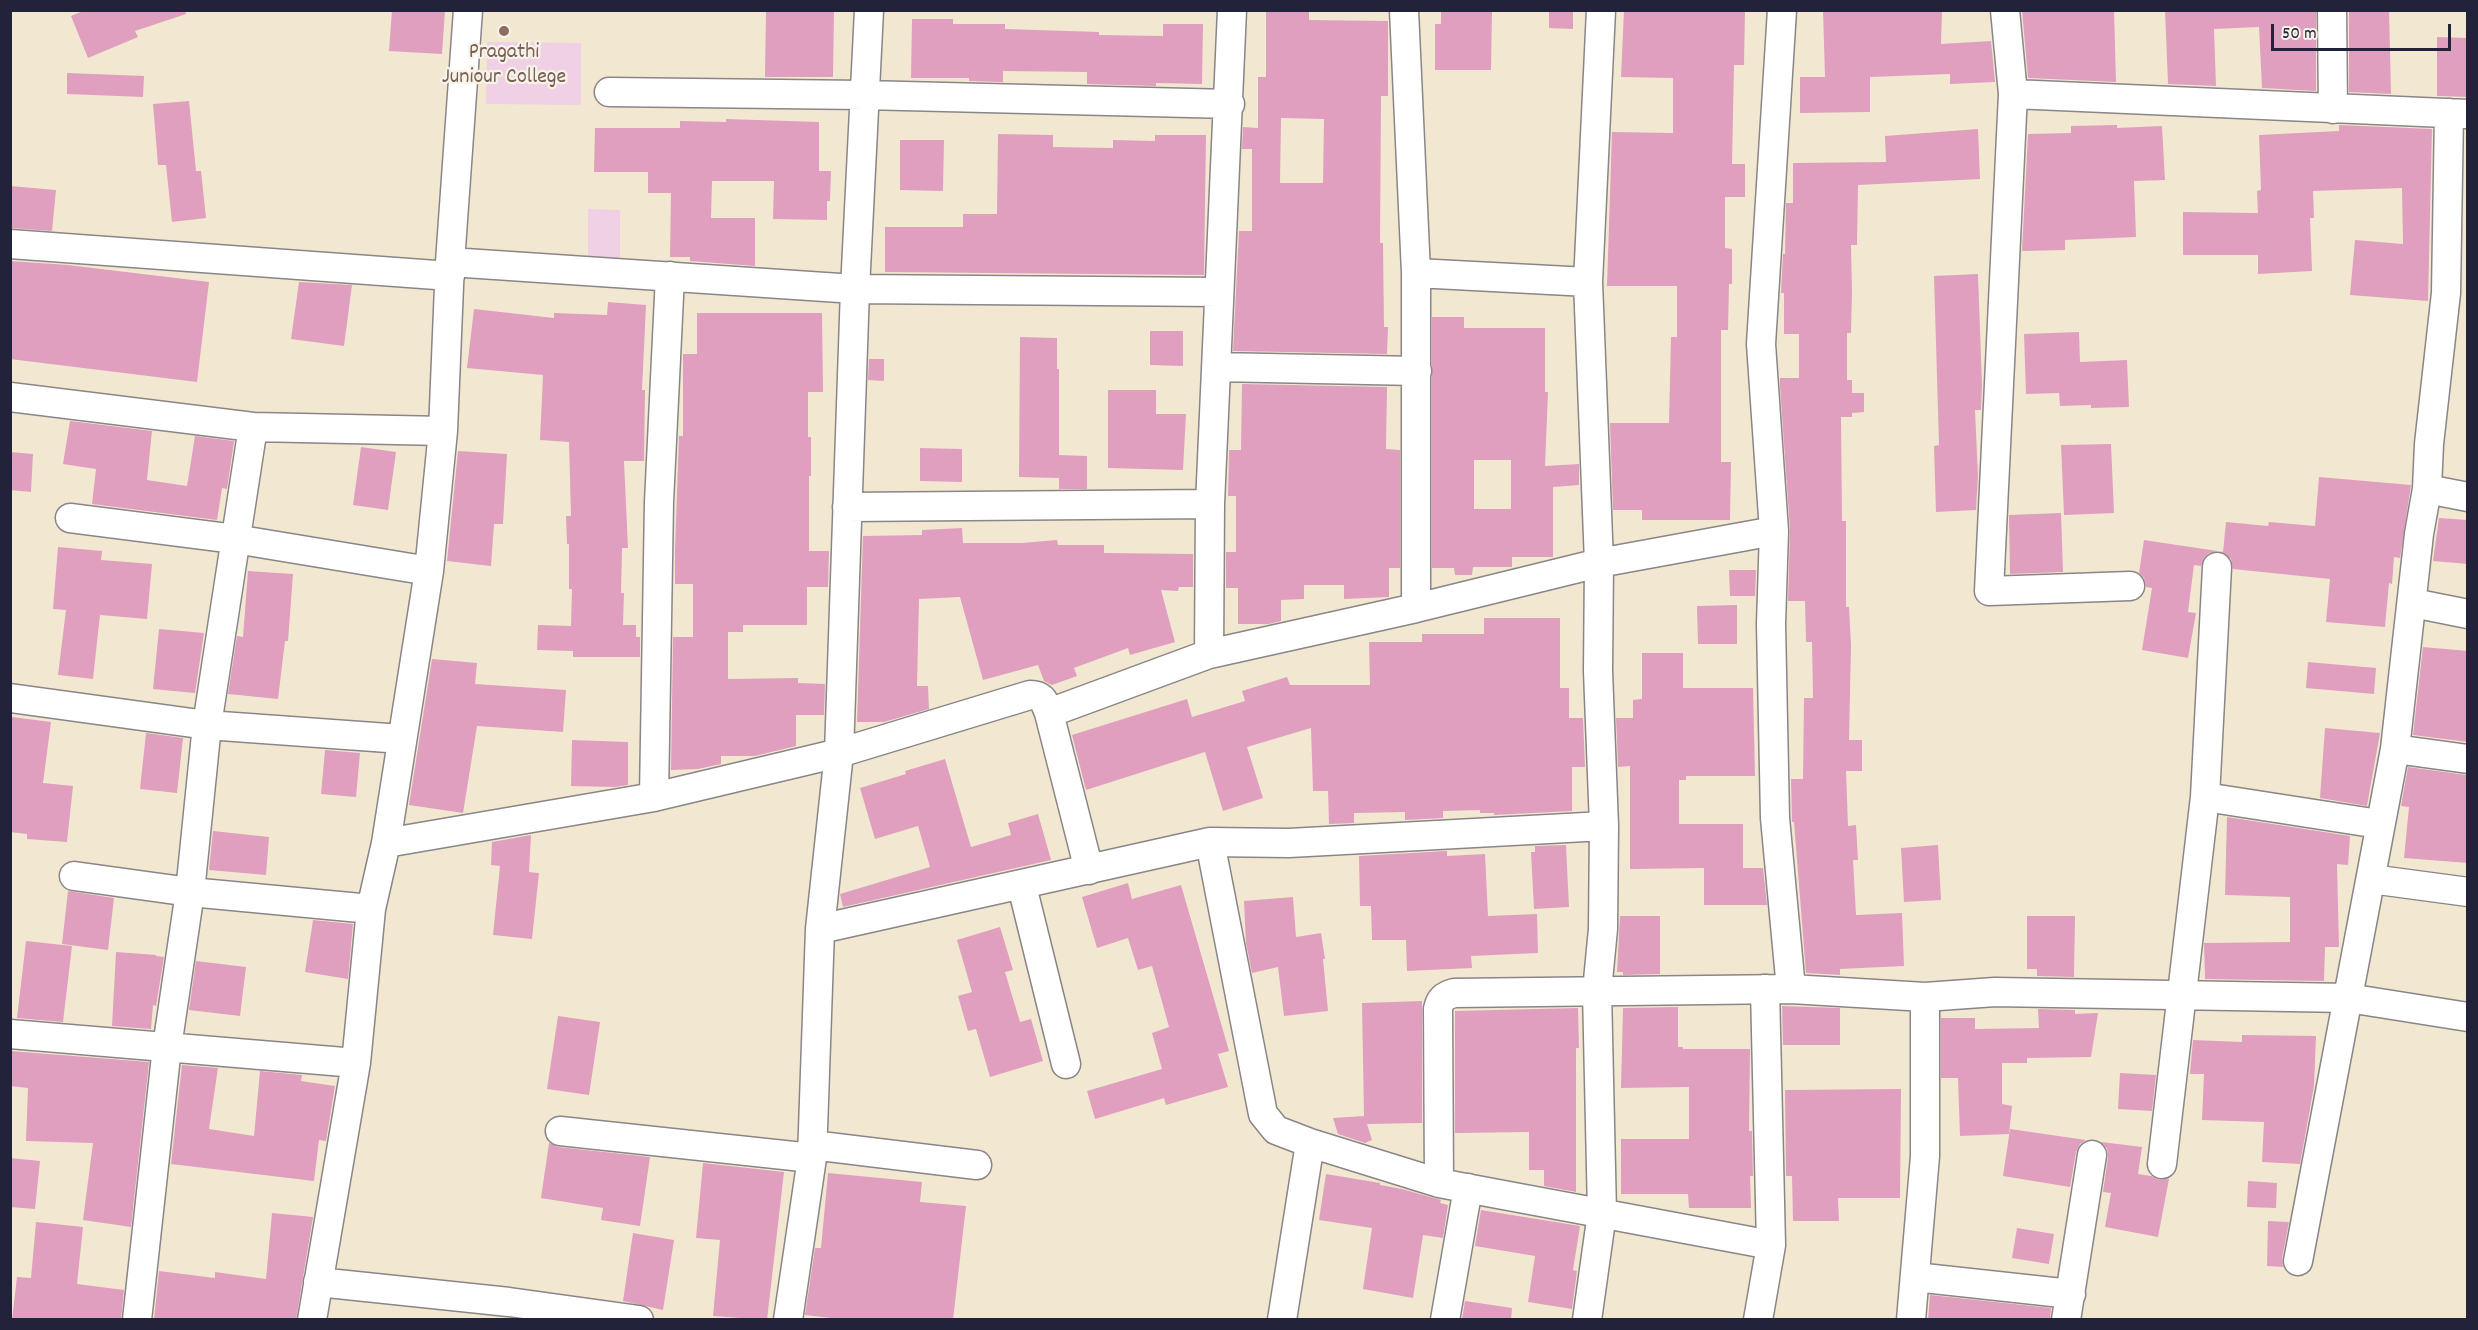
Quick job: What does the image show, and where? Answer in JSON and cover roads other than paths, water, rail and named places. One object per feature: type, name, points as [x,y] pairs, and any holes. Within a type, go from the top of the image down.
[{"type":"street","points":[[312,1320],[356,1064],[371,909],[386,843],[429,571],[443,431],[450,269],[468,10]]},
{"type":"street","points":[[788,1320],[812,1152],[820,929],[839,753],[855,289],[868,10]]},
{"type":"street","points":[[1209,654],[1210,504],[1217,367],[1218,292],[1230,104],[1232,10]]},
{"type":"street","points":[[1404,10],[1416,273],[1416,609]]},
{"type":"street","points":[[1587,1320],[1602,1213],[1597,991],[1603,929],[1604,826],[1598,671],[1599,563],[1588,282],[1601,10]]},
{"type":"street","points":[[1758,1320],[1771,1245],[1778,989],[1771,624],[1774,531],[1761,344],[1782,10]]},
{"type":"street","points":[[2005,10],[2013,94],[1989,591],[2130,586]]},
{"type":"street","points":[[2332,10],[2333,109]]},
{"type":"street","points":[[609,92],[863,95],[1230,104]]},
{"type":"street","points":[[2013,94],[2458,114],[2446,293],[2429,444],[2427,489],[2419,534],[2395,749],[2298,1261]]},
{"type":"street","points":[[10,244],[450,269],[670,276],[855,289],[1218,292]]},
{"type":"street","points":[[1416,273],[1588,282]]},
{"type":"street","points":[[654,797],[659,502],[670,276]]},
{"type":"street","points":[[1217,367],[1417,371]]},
{"type":"street","points":[[10,398],[253,427],[443,431]]},
{"type":"street","points":[[137,1320],[167,1047],[190,892],[207,725],[253,427]]},
{"type":"street","points":[[2427,489],[2468,497]]},
{"type":"street","points":[[847,507],[1210,504]]},
{"type":"street","points":[[70,518],[235,539],[429,571]]},
{"type":"street","points":[[1049,713],[1209,654],[1416,609],[1599,563],[1774,531]]},
{"type":"street","points":[[2162,1164],[2205,797],[2217,567]]},
{"type":"street","points":[[2413,603],[2468,615]]},
{"type":"street","points":[[386,843],[654,797],[839,753],[1030,694],[1039,694],[1049,713],[1089,870]]},
{"type":"street","points":[[10,698],[207,725],[402,739]]},
{"type":"street","points":[[2395,749],[2468,759]]},
{"type":"street","points":[[2205,797],[2379,824]]},
{"type":"street","points":[[820,929],[1210,843],[1299,842],[1604,826]]},
{"type":"street","points":[[1210,843],[1263,1114],[1276,1130],[1310,1143],[1439,1183],[1771,1245]]},
{"type":"street","points":[[74,876],[190,892],[371,909]]},
{"type":"street","points":[[2371,879],[2468,892]]},
{"type":"street","points":[[1022,886],[1066,1064]]},
{"type":"street","points":[[1439,1183],[1439,1001],[1454,993],[1778,989],[1924,997],[1995,992],[2348,998],[2468,1017]]},
{"type":"street","points":[[1911,1320],[1925,1156],[1924,997]]},
{"type":"street","points":[[10,1034],[356,1064]]},
{"type":"street","points":[[560,1131],[977,1165]]},
{"type":"street","points":[[1282,1320],[1310,1143]]},
{"type":"street","points":[[1915,1277],[2068,1307],[2092,1155]]},
{"type":"street","points":[[1445,1320],[1468,1188]]},
{"type":"street","points":[[318,1282],[509,1302],[639,1320]]},
{"type":"place","name":"Pragathi Juniour College","points":[[504,31]]}]
